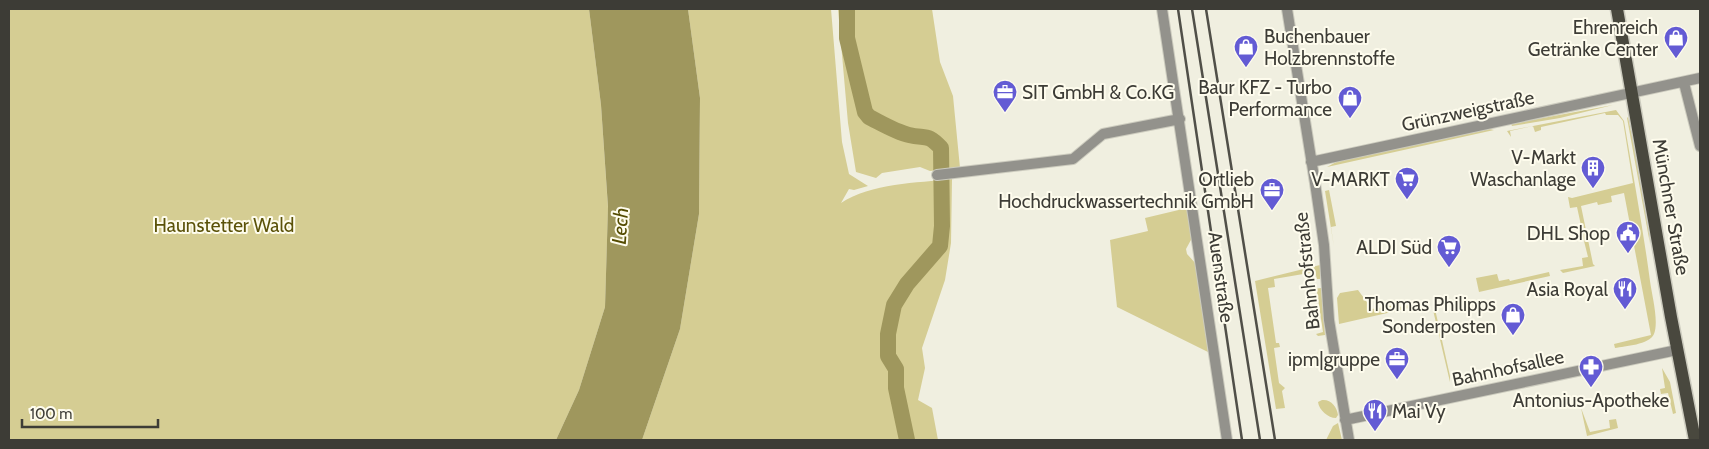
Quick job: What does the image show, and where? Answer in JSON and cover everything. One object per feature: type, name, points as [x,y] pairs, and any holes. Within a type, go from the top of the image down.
[{"type":"main road","name":"Münchner Straße","points":[[1616,9],[1695,440]]},
{"type":"street","name":"Auenstraße","points":[[1162,9],[1227,440]]},
{"type":"street","name":"Bahnhofstraße","points":[[1287,9],[1324,245],[1329,320],[1348,440]]},
{"type":"street","name":"Grünzweigstraße","points":[[1312,162],[1700,78]]},
{"type":"street","points":[[1684,82],[1700,146]]},
{"type":"street","points":[[936,175],[1073,159],[1103,134],[1180,119]]},
{"type":"street","name":"Bahnhofsallee","points":[[1345,420],[1677,350]]},
{"type":"green space","name":"Haunstetter Wald","points":[[9,9],[589,9],[601,105],[608,208],[605,307],[579,390],[556,440],[9,440]]},
{"type":"green space","points":[[688,9],[831,9],[842,142],[849,174],[868,186],[854,190],[849,189],[841,203],[866,191],[909,183],[952,179],[951,243],[945,280],[922,348],[925,368],[918,400],[932,408],[938,440],[642,440],[680,329],[699,214],[700,98]]},
{"type":"green space","points":[[838,9],[844,9],[848,54],[863,116],[881,127],[894,130],[901,126],[871,115],[865,107],[859,70],[852,56],[849,9],[932,9],[940,62],[953,96],[960,168],[930,171],[920,167],[882,173],[876,178],[856,172],[848,123]]},
{"type":"green space","points":[[1613,105],[1560,118],[1512,126],[1511,124]]},
{"type":"green space","points":[[1616,110],[1624,121],[1656,322],[1654,334],[1647,341],[1615,348],[1614,344],[1651,335],[1624,193],[1611,196],[1612,202],[1598,205],[1597,202],[1581,206],[1595,266],[1563,273],[1560,270],[1583,266],[1582,258],[1588,257],[1582,233],[1576,233],[1582,230],[1577,207],[1570,208],[1568,197],[1572,198],[1633,183],[1623,121],[1618,115],[1606,115],[1605,113],[1541,127],[1541,130],[1535,132],[1533,126],[1510,131],[1511,137],[1507,131]]},
{"type":"green space","points":[[1627,118],[1646,202],[1650,244]]},
{"type":"green space","points":[[1489,129],[1494,130],[1327,167],[1338,161]]},
{"type":"green space","points":[[1329,190],[1336,226],[1331,227],[1334,247],[1325,191]]},
{"type":"green space","points":[[1187,208],[1192,238],[1186,249],[1187,254],[1197,265],[1208,352],[1117,307],[1110,240],[1148,231],[1145,218]]},
{"type":"green space","points":[[1320,265],[1320,279],[1317,279],[1315,272],[1274,279],[1275,287],[1268,288],[1276,343],[1279,343],[1280,347],[1274,348],[1279,383],[1285,388],[1282,391],[1285,408],[1276,409],[1255,281]]},
{"type":"green space","points":[[1549,272],[1550,276],[1479,292],[1476,278],[1497,274],[1499,281],[1509,279],[1510,281]]},
{"type":"green space","points":[[1321,288],[1325,335],[1318,336],[1316,334],[1323,332],[1317,292],[1310,292],[1312,289]]},
{"type":"green space","points":[[1358,290],[1372,309],[1396,305],[1399,307],[1418,303],[1418,306],[1339,324],[1337,298],[1340,293]]},
{"type":"green space","points":[[1435,309],[1450,376],[1450,382],[1433,310]]},
{"type":"green space","points":[[1662,368],[1670,382],[1676,413],[1673,414],[1668,393],[1661,394],[1660,389],[1665,388]]},
{"type":"green space","points":[[1322,400],[1331,402],[1335,406],[1338,415],[1336,418],[1330,417],[1322,411],[1318,402]]},
{"type":"green space","points":[[1581,408],[1590,432],[1610,428],[1609,420],[1616,419],[1618,428],[1587,436]]},
{"type":"green space","points":[[1338,423],[1342,440],[1326,440],[1333,426]]},
{"type":"water","name":"Lech","points":[[589,9],[688,9],[700,98],[699,214],[680,329],[642,440],[556,440],[579,390],[605,307],[608,207],[601,105]]},
{"type":"waterway","points":[[847,9],[847,38],[865,112],[869,117],[899,132],[929,138],[941,148],[942,226],[940,246],[907,284],[894,305],[888,334],[888,356],[896,369],[896,388],[907,440]]},
{"type":"railway","points":[[1178,9],[1242,440]]},
{"type":"railway","points":[[1192,9],[1260,440]]},
{"type":"railway","points":[[1206,9],[1275,440]]},
{"type":"place","name":"Ehrenreich Getränke Center","points":[[1676,59]]},
{"type":"place","name":"Buchenbauer Holzbrennstoffe","points":[[1246,68]]},
{"type":"place","name":"SIT GmbH & Co.KG","points":[[1005,113]]},
{"type":"place","name":"Baur KFZ - Turbo Performance","points":[[1350,119]]},
{"type":"place","name":"V-Markt Waschanlage","points":[[1593,189]]},
{"type":"place","name":"V-MARKT","points":[[1407,200]]},
{"type":"place","name":"Ortlieb Hochdruckwassertechnik GmbH","points":[[1272,211]]},
{"type":"place","name":"DHL Shop","points":[[1628,254]]},
{"type":"place","name":"ALDI Süd","points":[[1449,268]]},
{"type":"place","name":"Asia Royal","points":[[1625,310]]},
{"type":"place","name":"Thomas Philipps Sonderposten","points":[[1513,336]]},
{"type":"place","name":"ipm|gruppe","points":[[1397,380]]},
{"type":"place","name":"Antonius-Apotheke","points":[[1591,388]]},
{"type":"place","name":"Mai Vy","points":[[1375,432]]}]
